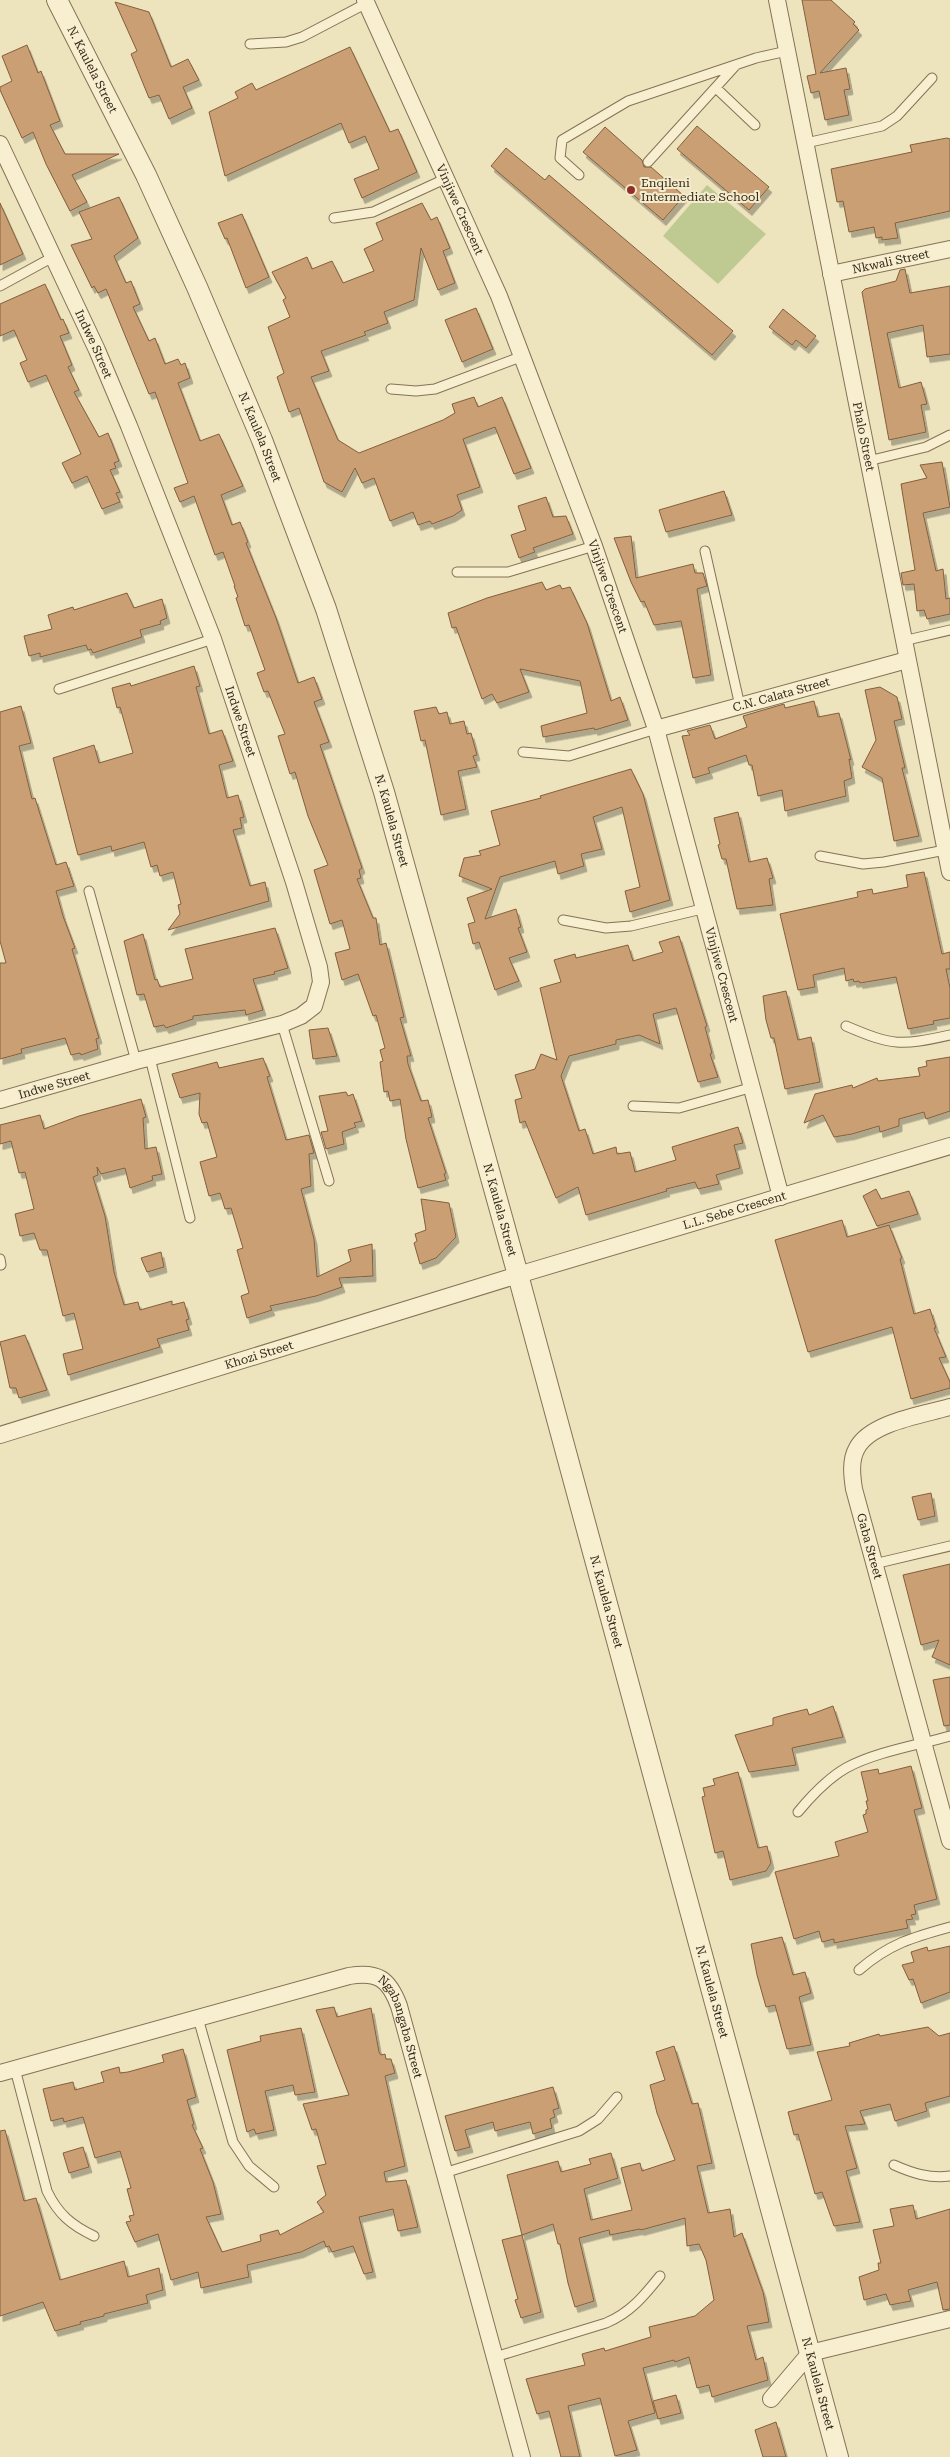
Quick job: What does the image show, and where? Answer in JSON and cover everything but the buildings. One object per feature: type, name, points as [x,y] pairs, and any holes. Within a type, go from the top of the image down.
[{"type":"street","name":"N. Kaulela Street","points":[[57,0],[142,167],[197,287],[262,440],[326,609],[384,792],[518,1275],[838,2457]]},
{"type":"street","name":"Phalo Street","points":[[777,0],[903,641],[944,817],[945,850],[950,872]]},
{"type":"street","name":"Vinjiwe Crescent","points":[[366,2],[447,178],[523,356],[594,546],[656,729],[754,1087],[781,1197]]},
{"type":"street","name":"Indwe Street","points":[[0,144],[125,417],[213,640],[294,882],[319,967],[321,982],[314,1006],[301,1016],[282,1024],[0,1100]]},
{"type":"street","name":"Nkwali Street","points":[[831,274],[950,250]]},
{"type":"street","name":"C.N. Calata Street","points":[[656,729],[907,660]]},
{"type":"street","name":"L.L. Sebe Crescent","points":[[518,1275],[950,1146]]},
{"type":"street","name":"Khozi Street","points":[[0,1435],[518,1275]]},
{"type":"street","name":"Gaba Street","points":[[950,1408],[889,1424],[865,1437],[857,1448],[853,1459],[854,1489],[925,1743],[950,1841]]},
{"type":"street","name":"Ngabangaba Street","points":[[8,2071],[350,1976],[376,1975],[385,1981],[394,1990],[399,2006],[522,2457]]},
{"type":"street","points":[[771,2399],[810,2353],[950,2319]]},
{"type":"lane","points":[[250,44],[286,42],[302,37],[366,2]]},
{"type":"lane","points":[[579,175],[560,158],[562,140],[628,101],[787,50]]},
{"type":"lane","points":[[648,162],[736,65]]},
{"type":"lane","points":[[806,143],[882,126],[897,116],[932,78]]},
{"type":"lane","points":[[716,88],[755,124]]},
{"type":"lane","points":[[334,218],[373,212],[447,178]]},
{"type":"lane","points":[[0,286],[53,258]]},
{"type":"lane","points":[[391,388],[416,391],[435,389],[523,356]]},
{"type":"lane","points":[[868,461],[926,446],[950,435]]},
{"type":"lane","points":[[457,572],[508,572],[594,546]]},
{"type":"lane","points":[[705,551],[740,706]]},
{"type":"lane","points":[[903,641],[950,630]]},
{"type":"lane","points":[[58,688],[213,640]]},
{"type":"lane","points":[[523,752],[568,756],[656,729]]},
{"type":"lane","points":[[820,856],[863,864],[884,862],[945,850]]},
{"type":"lane","points":[[89,890],[143,1060],[190,1218]]},
{"type":"lane","points":[[563,920],[606,928],[631,926],[706,908]]},
{"type":"lane","points":[[282,1024],[329,1181]]},
{"type":"lane","points":[[846,1026],[891,1044],[908,1044],[950,1035]]},
{"type":"lane","points":[[633,1106],[679,1108],[754,1087]]},
{"type":"lane","points":[[874,1564],[950,1546]]},
{"type":"lane","points":[[798,1812],[814,1792],[848,1767],[869,1758],[950,1736]]},
{"type":"lane","points":[[859,1970],[888,1947],[904,1940],[950,1927]]},
{"type":"lane","points":[[198,2018],[234,2142],[248,2166],[274,2187]]},
{"type":"lane","points":[[8,2071],[47,2191],[54,2207],[66,2220],[94,2236]]},
{"type":"lane","points":[[444,2173],[579,2131],[607,2110],[617,2096]]},
{"type":"lane","points":[[894,2165],[921,2174],[950,2176]]},
{"type":"lane","points":[[495,2357],[606,2323],[622,2316],[640,2300],[660,2276]]},
{"type":"green space","points":[[707,185],[766,234],[718,284],[663,236]]},
{"type":"place","name":"Enqileni Intermediate School","points":[[631,190]]}]
